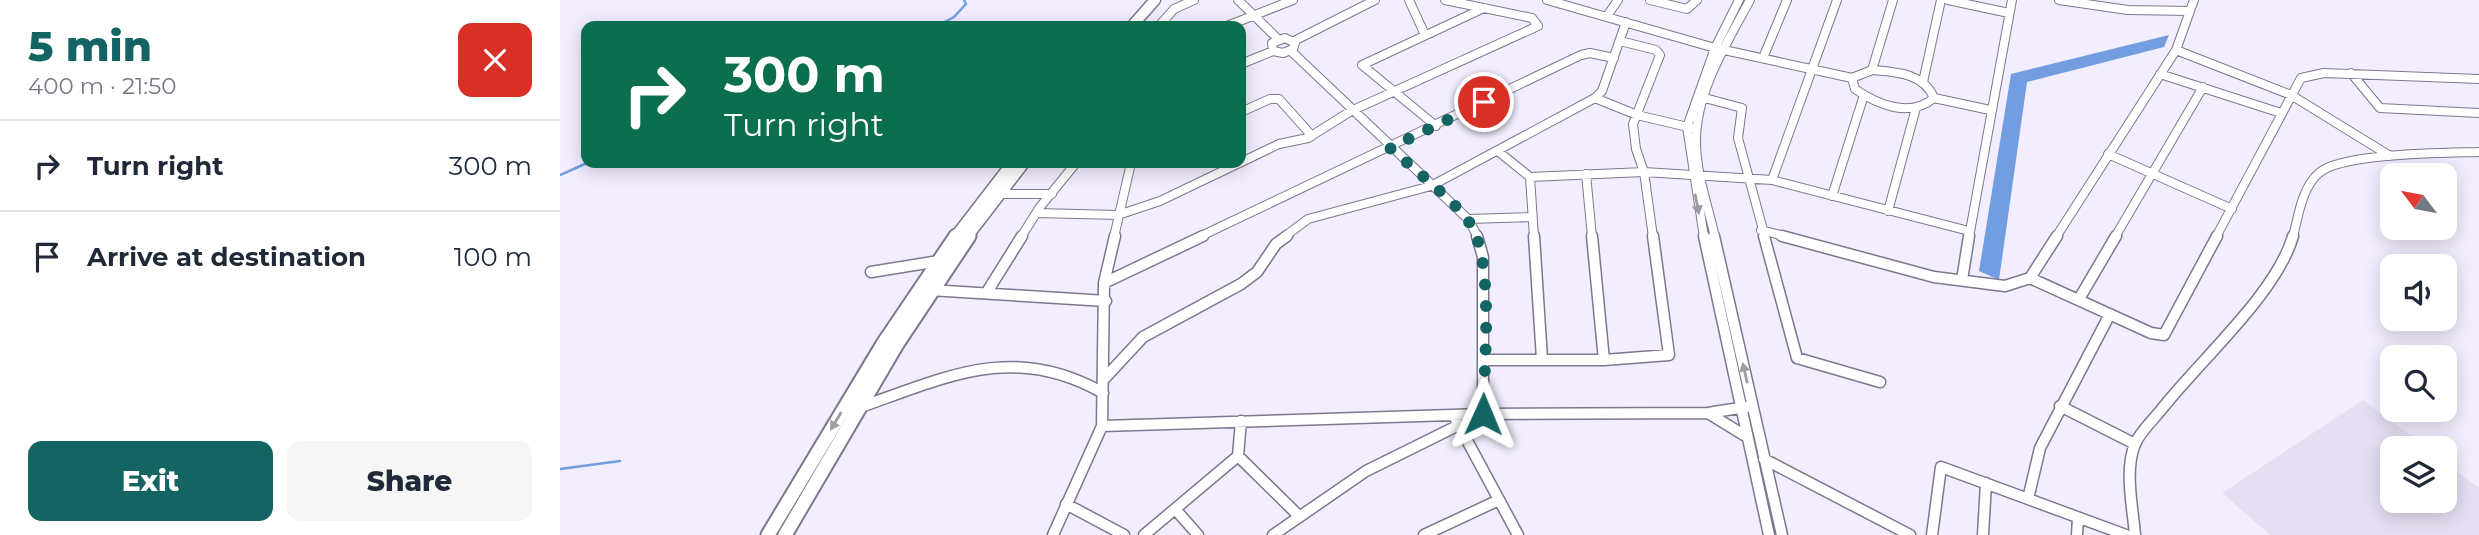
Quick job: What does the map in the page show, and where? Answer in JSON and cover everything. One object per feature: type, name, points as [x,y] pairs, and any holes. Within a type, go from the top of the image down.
[{"type":"main road","points":[[1136,21],[1155,0]]},
{"type":"main road","points":[[1146,21],[1165,0]]},
{"type":"main road","points":[[768,535],[874,357],[939,261],[1008,168]]},
{"type":"main road","points":[[785,535],[857,409],[930,290],[1020,168]]},
{"type":"street","points":[[1163,21],[1174,9],[1194,0]]},
{"type":"street","points":[[1238,0],[1278,39],[1294,41],[1375,0]]},
{"type":"street","points":[[1240,21],[1293,0]]},
{"type":"street","points":[[1409,0],[1424,34]]},
{"type":"street","points":[[1246,160],[1279,144],[1312,136],[1351,111],[1538,26],[1532,18],[1445,0]]},
{"type":"street","points":[[1547,0],[1720,49],[1852,78],[1872,70],[1899,73],[1923,82],[1930,88],[1934,98]]},
{"type":"street","points":[[1607,16],[1618,0]]},
{"type":"street","points":[[1650,0],[1688,9],[1697,0]]},
{"type":"street","points":[[1736,16],[1739,0]]},
{"type":"street","points":[[1749,0],[1736,16],[1720,49],[1701,96],[1692,128],[1705,243],[1721,292],[1746,406],[1764,459],[1769,535]]},
{"type":"street","points":[[1763,58],[1787,0]]},
{"type":"street","points":[[1772,180],[1837,0]]},
{"type":"street","points":[[1872,70],[1893,0]]},
{"type":"street","points":[[1923,82],[1941,0]]},
{"type":"street","points":[[1948,0],[2009,13]]},
{"type":"street","points":[[1962,280],[1990,110],[2012,0]]},
{"type":"street","points":[[2059,0],[2127,10],[2190,11]]},
{"type":"street","points":[[1761,230],[1917,274],[2005,286],[2030,278],[2177,47],[2194,0]]},
{"type":"street","points":[[1436,126],[1362,65],[1484,8]]},
{"type":"street","points":[[1104,379],[1152,331],[1241,284],[1257,272],[1276,244],[1308,219],[1431,186],[1499,152],[1595,98],[1602,91],[1626,22]]},
{"type":"street","points":[[1273,51],[1272,43],[1278,39]]},
{"type":"street","points":[[1291,51],[1296,45],[1294,41]]},
{"type":"street","points":[[1484,360],[1604,360],[1663,357],[1669,351],[1644,172],[1637,160],[1633,132],[1660,55],[1656,50],[1620,41]]},
{"type":"street","points":[[2177,47],[2291,95],[2390,156]]},
{"type":"street","points":[[1246,62],[1273,51],[1291,51],[1351,111],[1468,219],[1478,237],[1483,257],[1483,414]]},
{"type":"street","points":[[1104,283],[1581,55],[1598,53],[1614,58]]},
{"type":"street","points":[[2351,73],[2380,108],[2479,113]]},
{"type":"street","points":[[2030,278],[2151,333],[2164,335],[2301,78],[2307,75],[2351,73],[2479,79]]},
{"type":"street","points":[[2160,74],[2281,113]]},
{"type":"street","points":[[1852,78],[1852,84],[1864,95],[1885,104],[1916,108],[1934,98],[1990,110]]},
{"type":"street","points":[[2079,299],[2154,175],[2203,87]]},
{"type":"street","points":[[1832,196],[1864,95]]},
{"type":"street","points":[[1701,96],[1742,108],[1737,131],[1797,358],[1809,364],[1880,382]]},
{"type":"street","points":[[1595,98],[1637,115],[1692,128]]},
{"type":"street","points":[[1246,110],[1270,99],[1279,99],[1312,136]]},
{"type":"street","points":[[1888,211],[1916,108]]},
{"type":"street","points":[[1499,152],[1530,177],[1644,172],[1772,180],[1969,231]]},
{"type":"street","points":[[2135,535],[2130,475],[2135,444],[2186,378],[2275,278],[2288,254],[2304,197],[2318,173],[2332,166],[2390,156],[2479,152]]},
{"type":"street","points":[[2108,154],[2232,209]]},
{"type":"street","points":[[987,292],[1037,213],[1072,168]]},
{"type":"street","points":[[1053,535],[1102,426],[1104,283],[1130,168]]},
{"type":"street","points":[[1037,213],[1118,215],[1160,201],[1229,168]]},
{"type":"street","points":[[1586,174],[1604,360]]},
{"type":"street","points":[[1697,174],[1716,243],[1721,292]]},
{"type":"street","points":[[1530,177],[1542,359]]},
{"type":"street","points":[[999,194],[1052,194]]},
{"type":"street","points":[[1468,219],[1532,217]]},
{"type":"street","points":[[1705,243],[1716,243]]},
{"type":"street","points":[[871,272],[939,261]]},
{"type":"street","points":[[930,290],[1105,301]]},
{"type":"street","points":[[2028,499],[2040,448],[2110,314]]},
{"type":"street","points":[[857,409],[954,376],[994,366],[1049,367],[1071,374],[1103,393]]},
{"type":"street","points":[[1102,426],[1241,421],[1456,420],[1483,414],[1708,413],[1746,406]]},
{"type":"street","points":[[1746,406],[1747,437],[1782,535]]},
{"type":"street","points":[[2060,406],[2135,444]]},
{"type":"street","points":[[1708,413],[1747,437]]},
{"type":"street","points":[[1456,420],[1518,535]]},
{"type":"street","points":[[1273,535],[1366,471],[1456,420]]},
{"type":"street","points":[[1144,535],[1238,456],[1241,421]]},
{"type":"street","points":[[1238,456],[1298,516]]},
{"type":"street","points":[[1764,459],[1910,535]]},
{"type":"street","points":[[1932,535],[1941,467],[2126,535]]},
{"type":"street","points":[[1983,535],[1986,483]]},
{"type":"street","points":[[1424,535],[1499,500]]},
{"type":"street","points":[[1066,505],[1124,535]]},
{"type":"street","points":[[1175,509],[1198,535]]},
{"type":"street","points":[[2077,535],[2078,518]]},
{"type":"shaded area","points":[[2363,400],[2380,413],[2380,422],[2392,422],[2411,436],[2380,436],[2380,513],[2457,513],[2457,471],[2479,488],[2479,535],[2270,535],[2222,493]]},
{"type":"water","points":[[2169,35],[2164,47],[2027,82],[1999,280],[1979,271],[2011,74]]},
{"type":"waterway","points":[[946,21],[966,4],[964,0]]},
{"type":"waterway","points":[[560,175],[581,166]]},
{"type":"waterway","points":[[560,469],[620,461]]},
{"type":"route","points":[[1483,414],[1485,333],[1481,245],[1468,219],[1390,148],[1484,102]]}]
